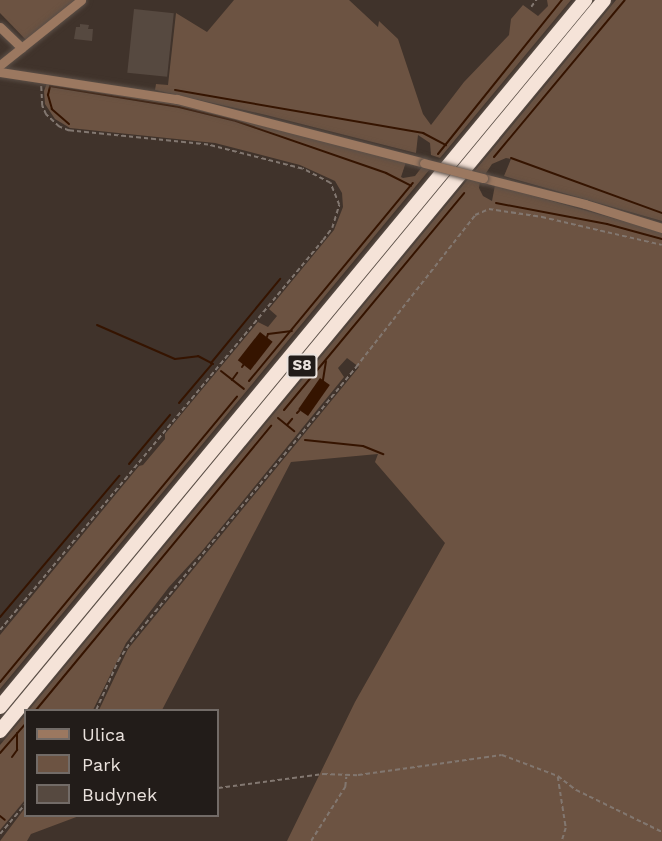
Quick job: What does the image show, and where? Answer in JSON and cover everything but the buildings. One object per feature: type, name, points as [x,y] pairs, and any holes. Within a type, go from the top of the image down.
[{"type":"highway","name":"S8","points":[[0,707],[585,0]]},
{"type":"highway","name":"S8","points":[[0,731],[604,0]]},
{"type":"street","points":[[0,65],[81,0]]},
{"type":"street","points":[[0,27],[22,48]]},
{"type":"street","points":[[0,72],[177,99],[585,204],[662,228]]},
{"type":"path","points":[[531,6],[536,0]]},
{"type":"path","points":[[0,630],[323,240],[332,228],[339,205],[335,190],[323,177],[272,161],[208,145],[69,131],[59,128],[46,115],[42,106],[42,78]]},
{"type":"path","points":[[97,709],[113,671],[131,641],[356,367],[475,215],[489,209],[543,217],[662,246]]},
{"type":"path","points":[[219,788],[323,774],[346,775],[502,755],[558,777],[576,790],[662,832]]},
{"type":"path","points":[[342,773],[346,775]]},
{"type":"path","points":[[311,841],[324,816],[345,787],[346,775]]},
{"type":"path","points":[[558,777],[567,828],[562,841]]},
{"type":"path","points":[[0,834],[24,805]]},
{"type":"green space","points":[[0,0],[77,0],[27,41],[0,13]]},
{"type":"green space","points":[[234,0],[349,0],[378,27],[379,21],[398,39],[423,114],[431,125],[464,82],[509,35],[511,19],[523,5],[538,16],[548,6],[547,0],[571,0],[440,158],[431,155],[430,143],[418,135],[416,153],[155,90],[156,84],[168,85],[176,13],[207,32]]},
{"type":"green space","points":[[616,0],[662,0],[662,221],[504,176],[511,159],[506,158],[492,164],[480,182],[479,188],[483,196],[492,201],[495,185],[662,232],[662,841],[287,841],[355,702],[445,543],[375,462],[378,454],[291,462],[163,709],[99,709],[128,649],[359,367],[347,358],[338,368],[344,377],[202,551],[169,587],[126,643],[93,709],[30,709]]},
{"type":"green space","points":[[47,83],[158,99],[406,162],[401,177],[403,178],[415,176],[422,167],[430,169],[0,689],[0,635],[139,466],[143,465],[165,439],[165,434],[258,322],[268,327],[277,316],[269,309],[334,230],[343,207],[342,193],[335,181],[300,165],[215,143],[70,128],[55,119],[45,104],[44,91]]},
{"type":"green space","points":[[24,716],[24,801],[0,830],[0,745]]},
{"type":"green space","points":[[24,809],[24,817],[76,817],[31,834],[27,841],[0,841]]},
{"type":"shaded area","points":[[260,332],[273,342],[250,370],[238,360]]},
{"type":"shaded area","points":[[320,378],[330,385],[308,416],[298,409]]},
{"type":"waterway","points":[[438,154],[562,0]]},
{"type":"waterway","points":[[494,157],[625,0]]},
{"type":"waterway","points":[[69,124],[52,109],[48,95],[50,86],[179,107],[236,121],[386,173],[411,186]]},
{"type":"waterway","points":[[175,90],[423,133],[446,145]]},
{"type":"waterway","points":[[511,158],[662,213]]},
{"type":"waterway","points":[[249,381],[413,183]]},
{"type":"waterway","points":[[284,410],[464,193]]},
{"type":"waterway","points":[[496,203],[607,224],[662,239]]},
{"type":"waterway","points":[[211,363],[280,279]]},
{"type":"waterway","points":[[97,325],[175,359],[198,356],[213,364]]},
{"type":"waterway","points":[[267,337],[268,334],[292,331]]},
{"type":"waterway","points":[[323,380],[326,361]]},
{"type":"waterway","points":[[179,403],[212,364]]},
{"type":"waterway","points":[[221,371],[244,389]]},
{"type":"waterway","points":[[232,380],[237,373]]},
{"type":"waterway","points":[[0,682],[237,397]]},
{"type":"waterway","points":[[129,464],[170,415]]},
{"type":"waterway","points":[[278,418],[294,431]]},
{"type":"waterway","points":[[287,425],[292,419]]},
{"type":"waterway","points":[[37,709],[271,426]]},
{"type":"waterway","points":[[305,440],[363,446],[383,454]]},
{"type":"waterway","points":[[0,617],[119,476]]},
{"type":"waterway","points":[[0,753],[24,725]]},
{"type":"waterway","points":[[12,757],[17,750],[17,733]]},
{"type":"waterway","points":[[0,816],[5,820]]}]
